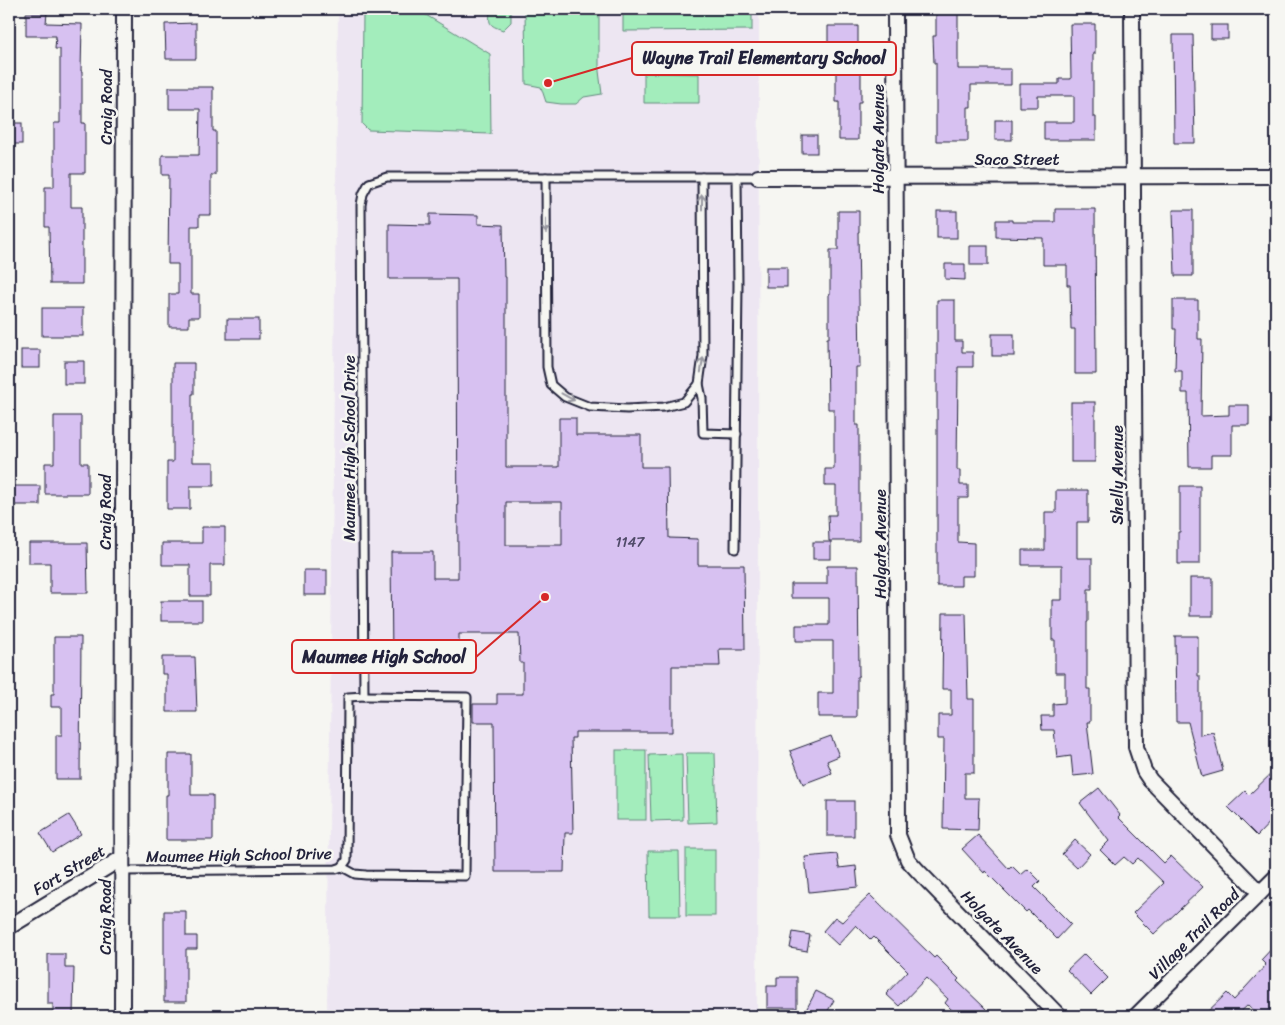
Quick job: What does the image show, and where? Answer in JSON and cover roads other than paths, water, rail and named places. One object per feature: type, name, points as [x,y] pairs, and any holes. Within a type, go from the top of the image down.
[{"type":"street","name":"Craig Road","points":[[122,1016],[124,9]]},
{"type":"street","name":"Holgate Avenue","points":[[895,9],[898,835],[903,850],[913,866],[1059,1016]]},
{"type":"street","name":"Shelly Avenue","points":[[1132,9],[1136,747],[1144,771],[1150,780],[1260,893]]},
{"type":"street","name":"Saco Street","points":[[758,177],[1276,176]]},
{"type":"street","name":"Fort Street","points":[[9,927],[122,864]]},
{"type":"street","name":"Village Trail Road","points":[[1136,1016],[1276,877]]},
{"type":"lane","name":"Maumee High School Drive","points":[[122,864],[336,869],[342,867],[348,860],[348,697],[364,696],[361,205],[363,194],[369,183],[387,177],[758,177]]},
{"type":"lane","points":[[546,177],[547,366],[551,385],[565,397],[590,407],[627,409],[664,407],[684,402],[699,384]]},
{"type":"lane","points":[[702,177],[704,356],[699,384],[703,433],[736,434]]},
{"type":"lane","points":[[735,549],[737,177]]},
{"type":"lane","points":[[342,867],[355,874],[366,875],[465,876],[467,697],[364,696]]},
{"type":"place","name":"Wayne Trail Elementary School","points":[[548,83]]},
{"type":"place","name":"Maumee High School","points":[[545,597]]}]
